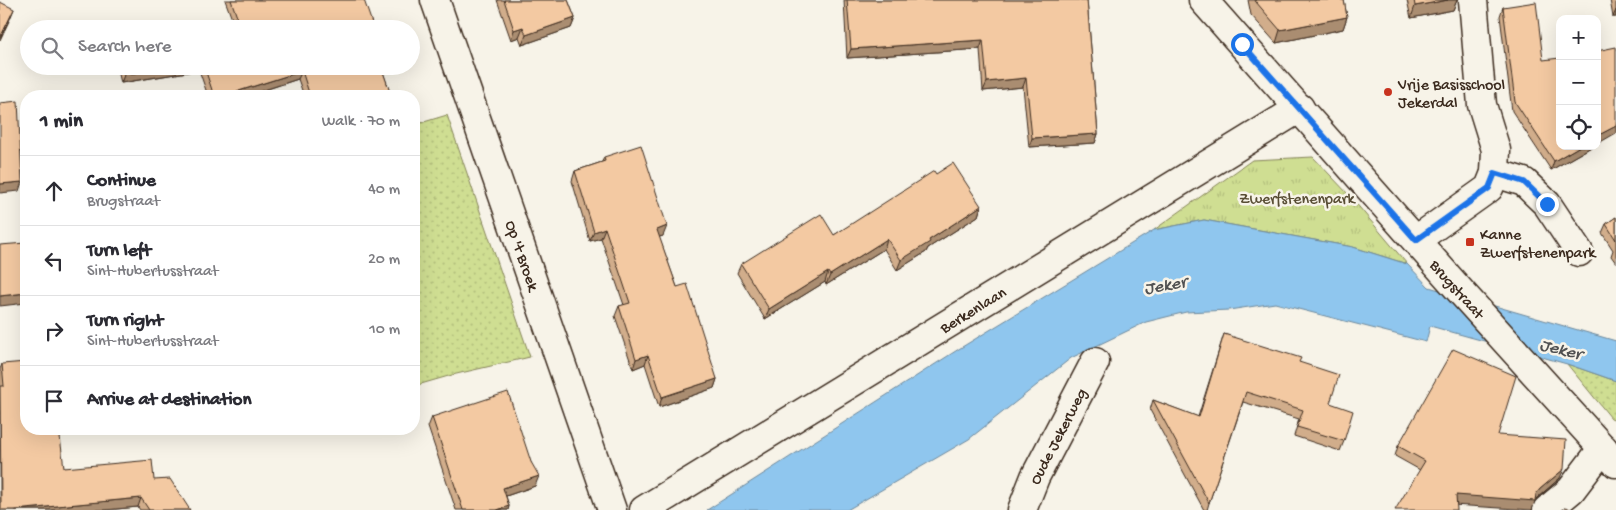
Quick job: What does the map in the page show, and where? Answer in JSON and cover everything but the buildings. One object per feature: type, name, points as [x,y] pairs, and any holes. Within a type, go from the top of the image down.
[{"type":"street","name":"Op 't Broek","points":[[435,0],[612,510]]},
{"type":"street","name":"Brugstraat","points":[[1203,0],[1463,294],[1610,455]]},
{"type":"street","points":[[1416,240],[1489,188],[1495,173],[1496,150],[1482,105],[1473,0]]},
{"type":"street","name":"Berkenlaan","points":[[644,510],[1300,108]]},
{"type":"street","points":[[1495,173],[1524,182],[1547,204],[1579,252]]},
{"type":"street","name":"Oude Jekerweg","points":[[1022,510],[1035,477],[1095,362]]},
{"type":"street","points":[[1547,510],[1610,455]]},
{"type":"green space","points":[[447,115],[530,357],[420,384],[420,123]]},
{"type":"green space","name":"Zwerfstenenpark","points":[[1313,157],[1349,195],[1407,264],[1353,247],[1204,220],[1154,230],[1252,160]]},
{"type":"green space","points":[[1567,364],[1616,381],[1616,420],[1611,418]]},
{"type":"water","name":"Jeker","points":[[1204,220],[1353,247],[1407,264],[1429,287],[1616,341],[1616,381],[1567,364],[1430,326],[1426,342],[1275,303],[1229,310],[1186,312],[1146,322],[1071,358],[969,439],[847,510],[707,510],[962,347],[1154,230]]},
{"type":"place","name":"Vrije Basisschool Jekerdal","points":[[1388,92]]},
{"type":"place","name":"Kanne Zwerfstenenpark","points":[[1470,242]]},
{"type":"route","points":[[1242,44],[1416,240],[1489,188],[1495,173],[1524,182],[1547,204]]}]
